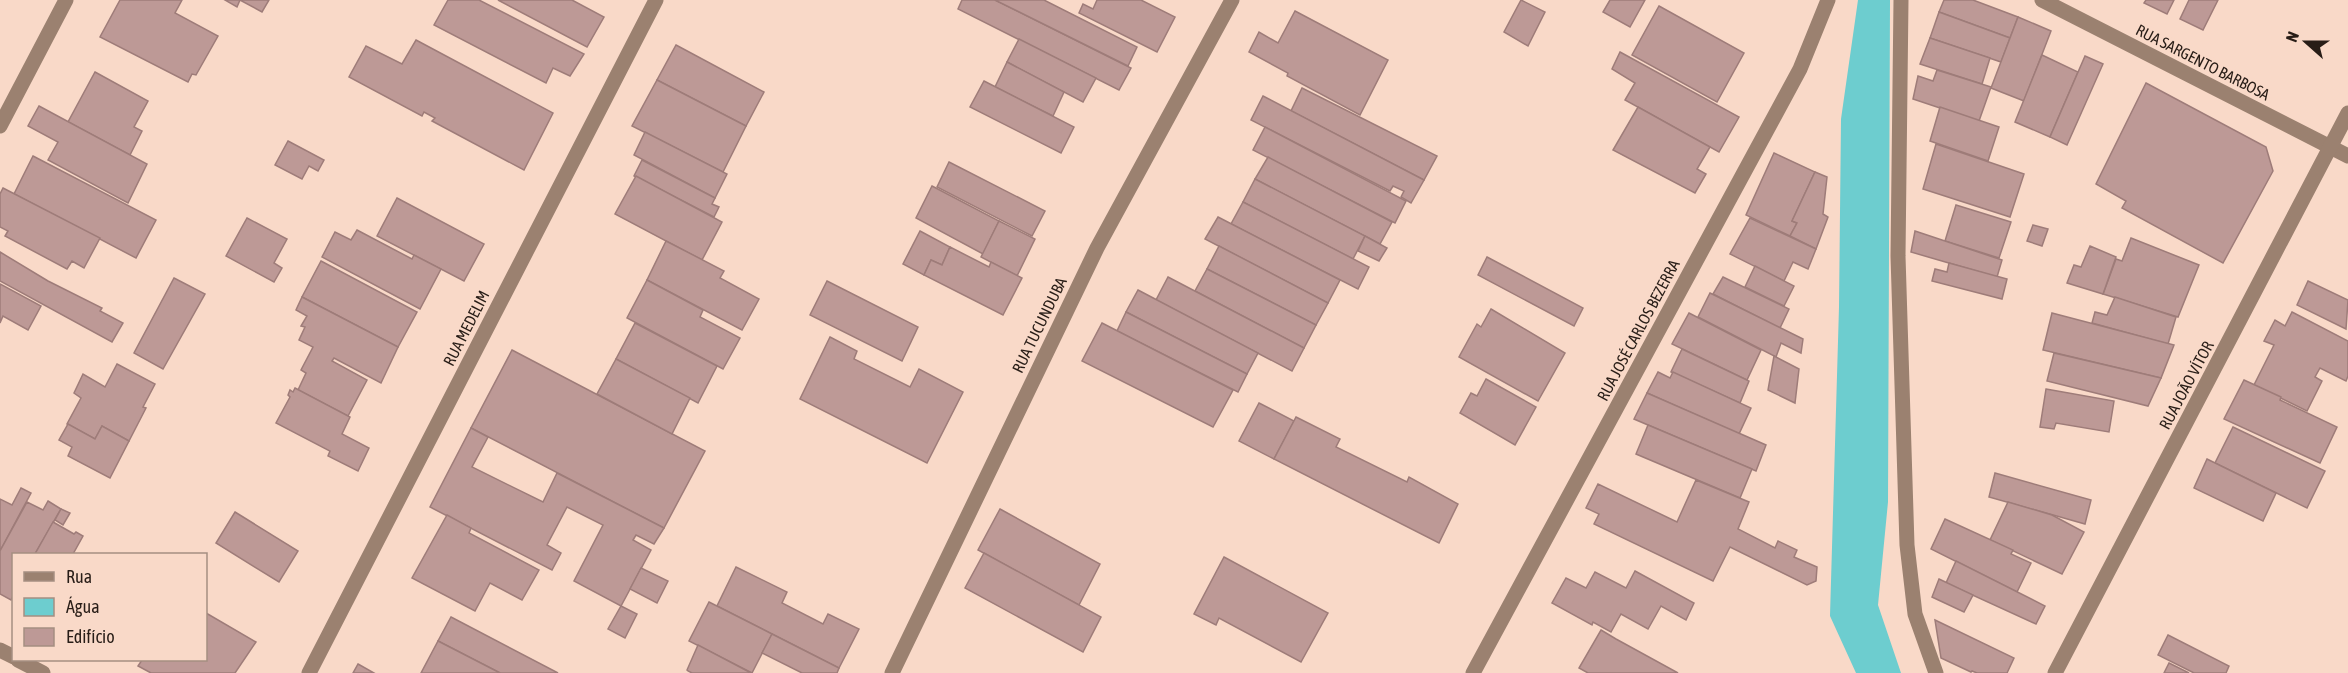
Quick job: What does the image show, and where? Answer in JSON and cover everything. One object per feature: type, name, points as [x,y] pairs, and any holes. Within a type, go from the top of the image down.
[{"type":"street","points":[[0,126],[66,0]]},
{"type":"street","name":"RUA MEDELIM","points":[[309,673],[656,0]]},
{"type":"street","name":"RUA TUCUNDUBA","points":[[892,673],[1097,248],[1232,0]]},
{"type":"street","name":"RUA JOSÉ CARLOS BEZERRA","points":[[1473,673],[1800,69],[1828,0]]},
{"type":"street","points":[[1901,0],[1898,256],[1907,545],[1915,614],[1936,673]]},
{"type":"street","name":"RUA SARGENTO BARBOSA","points":[[2042,0],[2348,156]]},
{"type":"street","name":"RUA JOÃO VÍTOR","points":[[2055,673],[2348,113]]},
{"type":"street","points":[[20,661],[43,673]]},
{"type":"water","points":[[1858,0],[1890,0],[1888,502],[1878,605],[1901,673],[1856,673],[1830,616],[1839,307],[1841,119]]},
{"type":"building","points":[[120,0],[182,0],[175,13],[218,36],[196,75],[192,74],[188,82],[100,37]]},
{"type":"building","points":[[225,0],[240,0],[237,7]]},
{"type":"building","points":[[240,0],[269,0],[262,12]]},
{"type":"building","points":[[448,0],[479,0],[584,54],[570,76],[553,68],[546,83],[434,25]]},
{"type":"building","points":[[498,0],[572,0],[604,17],[587,47]]},
{"type":"building","points":[[962,0],[995,0],[1131,68],[1119,90],[958,9]]},
{"type":"building","points":[[995,0],[1044,0],[1137,47],[1128,66]]},
{"type":"building","points":[[1097,0],[1141,0],[1175,17],[1157,52],[1079,13],[1083,4],[1093,9]]},
{"type":"building","points":[[1521,0],[1545,12],[1528,46],[1504,32]]},
{"type":"building","points":[[1610,0],[1645,0],[1630,27],[1603,12]]},
{"type":"building","points":[[1944,0],[1973,0],[2018,17],[2010,38],[1939,12]]},
{"type":"building","points":[[2146,0],[2174,0],[2167,14],[2144,3]]},
{"type":"building","points":[[2189,0],[2218,0],[2203,30],[2180,19]]},
{"type":"building","points":[[1659,6],[1744,53],[1717,102],[1632,55]]},
{"type":"building","points":[[1295,11],[1388,60],[1360,115],[1287,76],[1288,73],[1249,52],[1259,32],[1278,43]]},
{"type":"building","points":[[1939,12],[2010,38],[2001,62],[1930,38]]},
{"type":"building","points":[[2018,17],[2051,31],[2024,101],[1991,88]]},
{"type":"building","points":[[1930,38],[1990,58],[1982,84],[1920,64]]},
{"type":"building","points":[[1019,39],[1096,78],[1083,102],[1007,62]]},
{"type":"building","points":[[416,40],[553,113],[524,170],[432,121],[435,118],[424,112],[422,116],[349,77],[366,46],[402,64]]},
{"type":"building","points":[[676,45],[764,92],[746,126],[657,80]]},
{"type":"building","points":[[1620,52],[1739,117],[1719,152],[1625,100],[1635,83],[1612,69]]},
{"type":"building","points":[[2042,55],[2078,72],[2050,137],[2015,122]]},
{"type":"building","points":[[2085,56],[2103,64],[2067,145],[2050,137]]},
{"type":"building","points":[[1007,62],[1064,92],[1053,116],[995,87]]},
{"type":"building","points":[[1937,70],[1991,87],[1979,121],[1913,99],[1918,76],[1933,81]]},
{"type":"building","points":[[95,72],[148,101],[134,127],[142,131],[130,155],[68,122]]},
{"type":"building","points":[[657,80],[746,126],[723,172],[632,126]]},
{"type":"building","points":[[984,81],[1074,127],[1061,153],[970,107]]},
{"type":"building","points":[[2146,83],[2266,147],[2273,171],[2223,263],[2122,208],[2126,201],[2096,184]]},
{"type":"building","points":[[1302,88],[1437,156],[1424,180],[1291,111]]},
{"type":"building","points":[[1263,96],[1424,180],[1411,203],[1401,197],[1404,191],[1393,186],[1390,191],[1251,120]]},
{"type":"building","points":[[39,106],[147,164],[128,203],[48,160],[58,142],[28,126]]},
{"type":"building","points":[[1638,107],[1710,147],[1697,169],[1706,174],[1695,193],[1613,150]]},
{"type":"building","points":[[1940,107],[1999,127],[1988,161],[1930,141]]},
{"type":"building","points":[[1265,127],[1406,201],[1395,223],[1253,150]]},
{"type":"building","points":[[645,132],[727,174],[715,198],[634,155]]},
{"type":"building","points":[[288,141],[324,160],[318,171],[309,166],[302,179],[275,165]]},
{"type":"building","points":[[1936,144],[2024,174],[2010,217],[1923,189]]},
{"type":"building","points":[[1774,153],[1815,172],[1792,221],[1797,223],[1790,236],[1746,215]]},
{"type":"building","points":[[33,156],[156,220],[136,258],[14,194]]},
{"type":"building","points":[[1268,157],[1392,222],[1380,244],[1255,179]]},
{"type":"building","points":[[642,160],[715,198],[712,204],[719,207],[714,217],[634,176]]},
{"type":"building","points":[[949,162],[1045,211],[1032,236],[937,187]]},
{"type":"building","points":[[1815,172],[1827,177],[1823,214],[1828,217],[1816,249],[1790,236],[1797,223],[1792,221]]},
{"type":"building","points":[[636,176],[722,222],[702,260],[615,214]]},
{"type":"building","points":[[1255,179],[1365,236],[1353,259],[1243,202]]},
{"type":"building","points":[[932,186],[999,221],[983,254],[916,218]]},
{"type":"building","points":[[3,188],[100,238],[84,268],[72,261],[67,269],[5,236],[8,231],[0,227],[0,194]]},
{"type":"building","points":[[397,198],[484,244],[464,281],[377,236]]},
{"type":"building","points":[[1243,202],[1369,267],[1358,289],[1231,224]]},
{"type":"building","points":[[1956,205],[2011,222],[1999,258],[1945,241]]},
{"type":"building","points":[[1218,217],[1340,280],[1328,303],[1205,239]]},
{"type":"building","points":[[247,218],[287,239],[274,263],[282,268],[274,282],[226,256]]},
{"type":"building","points":[[1750,218],[1816,249],[1808,269],[1793,262],[1784,281],[1730,254]]},
{"type":"building","points":[[999,221],[1035,239],[1017,276],[981,257]]},
{"type":"building","points":[[2033,225],[2048,229],[2042,246],[2027,241]]},
{"type":"building","points":[[357,230],[412,259],[414,255],[441,269],[420,309],[322,257],[335,232],[351,240]]},
{"type":"building","points":[[920,231],[950,247],[942,265],[931,260],[924,275],[903,264]]},
{"type":"building","points":[[1915,231],[2002,260],[1997,277],[1911,252]]},
{"type":"building","points":[[1365,236],[1387,248],[1379,261],[1358,251]]},
{"type":"building","points":[[2131,238],[2199,265],[2178,317],[2103,294],[2116,259],[2122,261]]},
{"type":"building","points":[[666,241],[724,271],[720,278],[759,299],[742,330],[647,280]]},
{"type":"building","points":[[1219,246],[1328,303],[1316,325],[1207,269]]},
{"type":"building","points":[[2090,246],[2116,257],[2103,294],[2067,283],[2074,265],[2081,267]]},
{"type":"building","points":[[950,247],[989,267],[991,262],[1022,278],[1003,315],[924,275],[931,260],[942,265]]},
{"type":"building","points":[[0,252],[48,281],[102,308],[100,311],[123,323],[112,342],[0,281]]},
{"type":"building","points":[[1487,257],[1583,308],[1574,326],[1478,275]]},
{"type":"building","points":[[321,261],[417,312],[398,347],[302,297]]},
{"type":"building","points":[[1949,263],[2007,279],[2002,299],[1932,281],[1935,269],[1947,272]]},
{"type":"building","points":[[1755,266],[1794,286],[1784,306],[1745,287]]},
{"type":"building","points":[[1207,269],[1316,325],[1304,348],[1195,291]]},
{"type":"building","points":[[1168,277],[1304,348],[1292,371],[1156,300]]},
{"type":"building","points":[[1723,277],[1789,309],[1780,328],[1713,294]]},
{"type":"building","points":[[174,278],[205,294],[163,369],[134,353]]},
{"type":"building","points":[[647,280],[703,310],[700,317],[740,338],[723,369],[627,318]]},
{"type":"building","points":[[827,281],[918,327],[902,361],[810,315]]},
{"type":"building","points":[[2308,281],[2348,300],[2346,329],[2297,305]]},
{"type":"building","points":[[0,284],[41,306],[28,330],[3,316],[0,323]]},
{"type":"building","points":[[1138,290],[1258,353],[1247,374],[1126,312]]},
{"type":"building","points":[[1710,293],[1803,339],[1801,353],[1781,343],[1776,357],[1698,317]]},
{"type":"building","points":[[302,297],[398,347],[381,383],[334,358],[332,361],[367,380],[348,416],[298,390],[306,373],[301,370],[313,347],[299,340],[305,327],[301,326],[307,316],[296,310]]},
{"type":"building","points":[[2115,297],[2176,317],[2168,344],[2092,323],[2095,312],[2107,315]]},
{"type":"building","points":[[1491,309],[1565,353],[1538,401],[1459,357],[1477,324],[1481,327]]},
{"type":"building","points":[[1126,312],[1247,374],[1238,392],[1117,331]]},
{"type":"building","points":[[2292,312],[2348,341],[2346,381],[2320,368],[2315,377],[2322,381],[2307,411],[2254,385],[2274,345],[2264,341],[2275,320],[2285,326]]},
{"type":"building","points":[[1689,313],[1761,350],[1747,380],[1672,344]]},
{"type":"building","points":[[2052,313],[2174,345],[2161,378],[2043,350]]},
{"type":"building","points":[[635,323],[717,366],[698,403],[616,359]]},
{"type":"building","points":[[1102,323],[1233,390],[1213,427],[1082,361]]},
{"type":"building","points":[[830,337],[857,351],[854,359],[910,387],[919,369],[963,392],[927,463],[800,399]]},
{"type":"building","points":[[1682,349],[1749,381],[1740,403],[1671,372]]},
{"type":"building","points":[[512,350],[705,451],[664,528],[471,428]]},
{"type":"building","points":[[2054,353],[2161,378],[2148,406],[2047,381]]},
{"type":"building","points":[[1774,356],[1799,369],[1795,403],[1768,390]]},
{"type":"building","points":[[616,359],[690,398],[672,434],[597,394]]},
{"type":"building","points":[[117,364],[155,384],[129,441],[102,426],[95,439],[67,424],[81,398],[74,393],[83,374],[105,387]]},
{"type":"building","points":[[1658,372],[1670,378],[1673,372],[1751,408],[1739,434],[1647,393]]},
{"type":"building","points":[[1486,379],[1536,407],[1515,445],[1460,413],[1471,393],[1477,396]]},
{"type":"building","points":[[2244,380],[2337,427],[2320,463],[2224,419]]},
{"type":"building","points":[[295,388],[350,417],[342,434],[369,448],[358,471],[328,456],[330,451],[276,423],[290,397],[288,395],[290,390],[293,392]]},
{"type":"building","points":[[2046,389],[2114,401],[2109,432],[2056,423],[2054,429],[2040,427]]},
{"type":"building","points":[[1647,393],[1766,445],[1756,471],[1634,419]]},
{"type":"building","points":[[1259,403],[1294,421],[1274,459],[1239,441]]},
{"type":"building","points":[[1296,417],[1340,439],[1336,447],[1407,482],[1409,477],[1458,504],[1439,543],[1274,459]]},
{"type":"building","points":[[68,424],[95,439],[102,426],[129,441],[110,478],[68,456],[72,447],[59,440]]},
{"type":"building","points":[[1648,425],[1752,469],[1740,498],[1636,454]]},
{"type":"building","points":[[2233,427],[2325,471],[2307,508],[2215,463]]},
{"type":"building","points":[[471,428],[488,437],[472,467],[543,502],[557,473],[664,528],[654,544],[636,535],[633,540],[651,550],[621,606],[574,581],[603,525],[567,507],[547,545],[561,553],[552,570],[430,507]]},
{"type":"building","points":[[2207,459],[2276,493],[2263,521],[2194,488]]},
{"type":"building","points":[[1995,473],[2091,500],[2085,524],[1989,497]]},
{"type":"building","points":[[1696,480],[1749,502],[1738,529],[1775,548],[1778,541],[1797,550],[1794,557],[1817,567],[1816,581],[1807,585],[1730,547],[1713,581],[1594,524],[1599,514],[1586,508],[1598,484],[1677,522]]},
{"type":"building","points":[[21,488],[31,493],[0,551],[0,499],[12,505]]},
{"type":"building","points":[[48,501],[61,509],[36,553],[12,553],[11,600],[0,594],[0,551],[27,502],[43,510]]},
{"type":"building","points":[[2008,502],[2052,515],[2084,532],[2062,574],[1990,540]]},
{"type":"building","points":[[61,509],[70,513],[63,525],[55,520]]},
{"type":"building","points":[[1000,509],[1100,564],[1079,605],[978,550]]},
{"type":"building","points":[[235,512],[298,551],[279,582],[216,543]]},
{"type":"building","points":[[447,515],[471,528],[469,533],[539,570],[522,600],[490,583],[475,611],[412,578]]},
{"type":"building","points":[[1945,519],[2013,550],[2011,554],[2031,563],[2017,592],[1931,549]]},
{"type":"building","points":[[53,522],[74,534],[76,532],[83,536],[74,553],[36,553]]},
{"type":"building","points":[[984,553],[1101,617],[1083,652],[965,588]]},
{"type":"building","points":[[1224,557],[1328,613],[1301,662],[1219,618],[1216,625],[1194,614]]},
{"type":"building","points":[[1956,561],[2045,606],[2036,624],[1946,583]]},
{"type":"building","points":[[736,567],[787,592],[782,603],[823,624],[828,614],[859,629],[839,668],[717,606]]},
{"type":"building","points":[[641,568],[668,581],[657,603],[630,589]]},
{"type":"building","points":[[1635,571],[1694,603],[1686,620],[1661,606],[1648,629],[1621,614],[1611,632],[1593,622],[1592,625],[1552,603],[1566,578],[1586,588],[1595,572],[1626,588]]},
{"type":"building","points":[[1939,579],[1973,595],[1964,612],[1932,597]]},
{"type":"building","points":[[709,602],[772,634],[752,673],[689,641]]},
{"type":"building","points":[[621,606],[637,614],[625,638],[608,629]]},
{"type":"building","points":[[207,614],[256,642],[235,673],[151,673],[138,666],[141,661],[207,661]]},
{"type":"building","points":[[451,617],[558,673],[500,673],[438,641]]},
{"type":"building","points":[[1935,620],[2014,658],[2007,673],[1971,672],[1941,658]]},
{"type":"building","points":[[1601,630],[1678,673],[1588,673],[1579,668]]},
{"type":"building","points":[[772,634],[839,668],[837,673],[802,673],[762,653]]},
{"type":"building","points":[[2168,635],[2229,666],[2226,673],[2194,673],[2158,655]]},
{"type":"building","points":[[438,641],[500,673],[421,673]]},
{"type":"building","points":[[698,645],[751,673],[692,673],[688,671]]},
{"type":"building","points":[[2169,663],[2189,673],[2164,673]]},
{"type":"building","points":[[358,664],[374,673],[353,673]]}]
